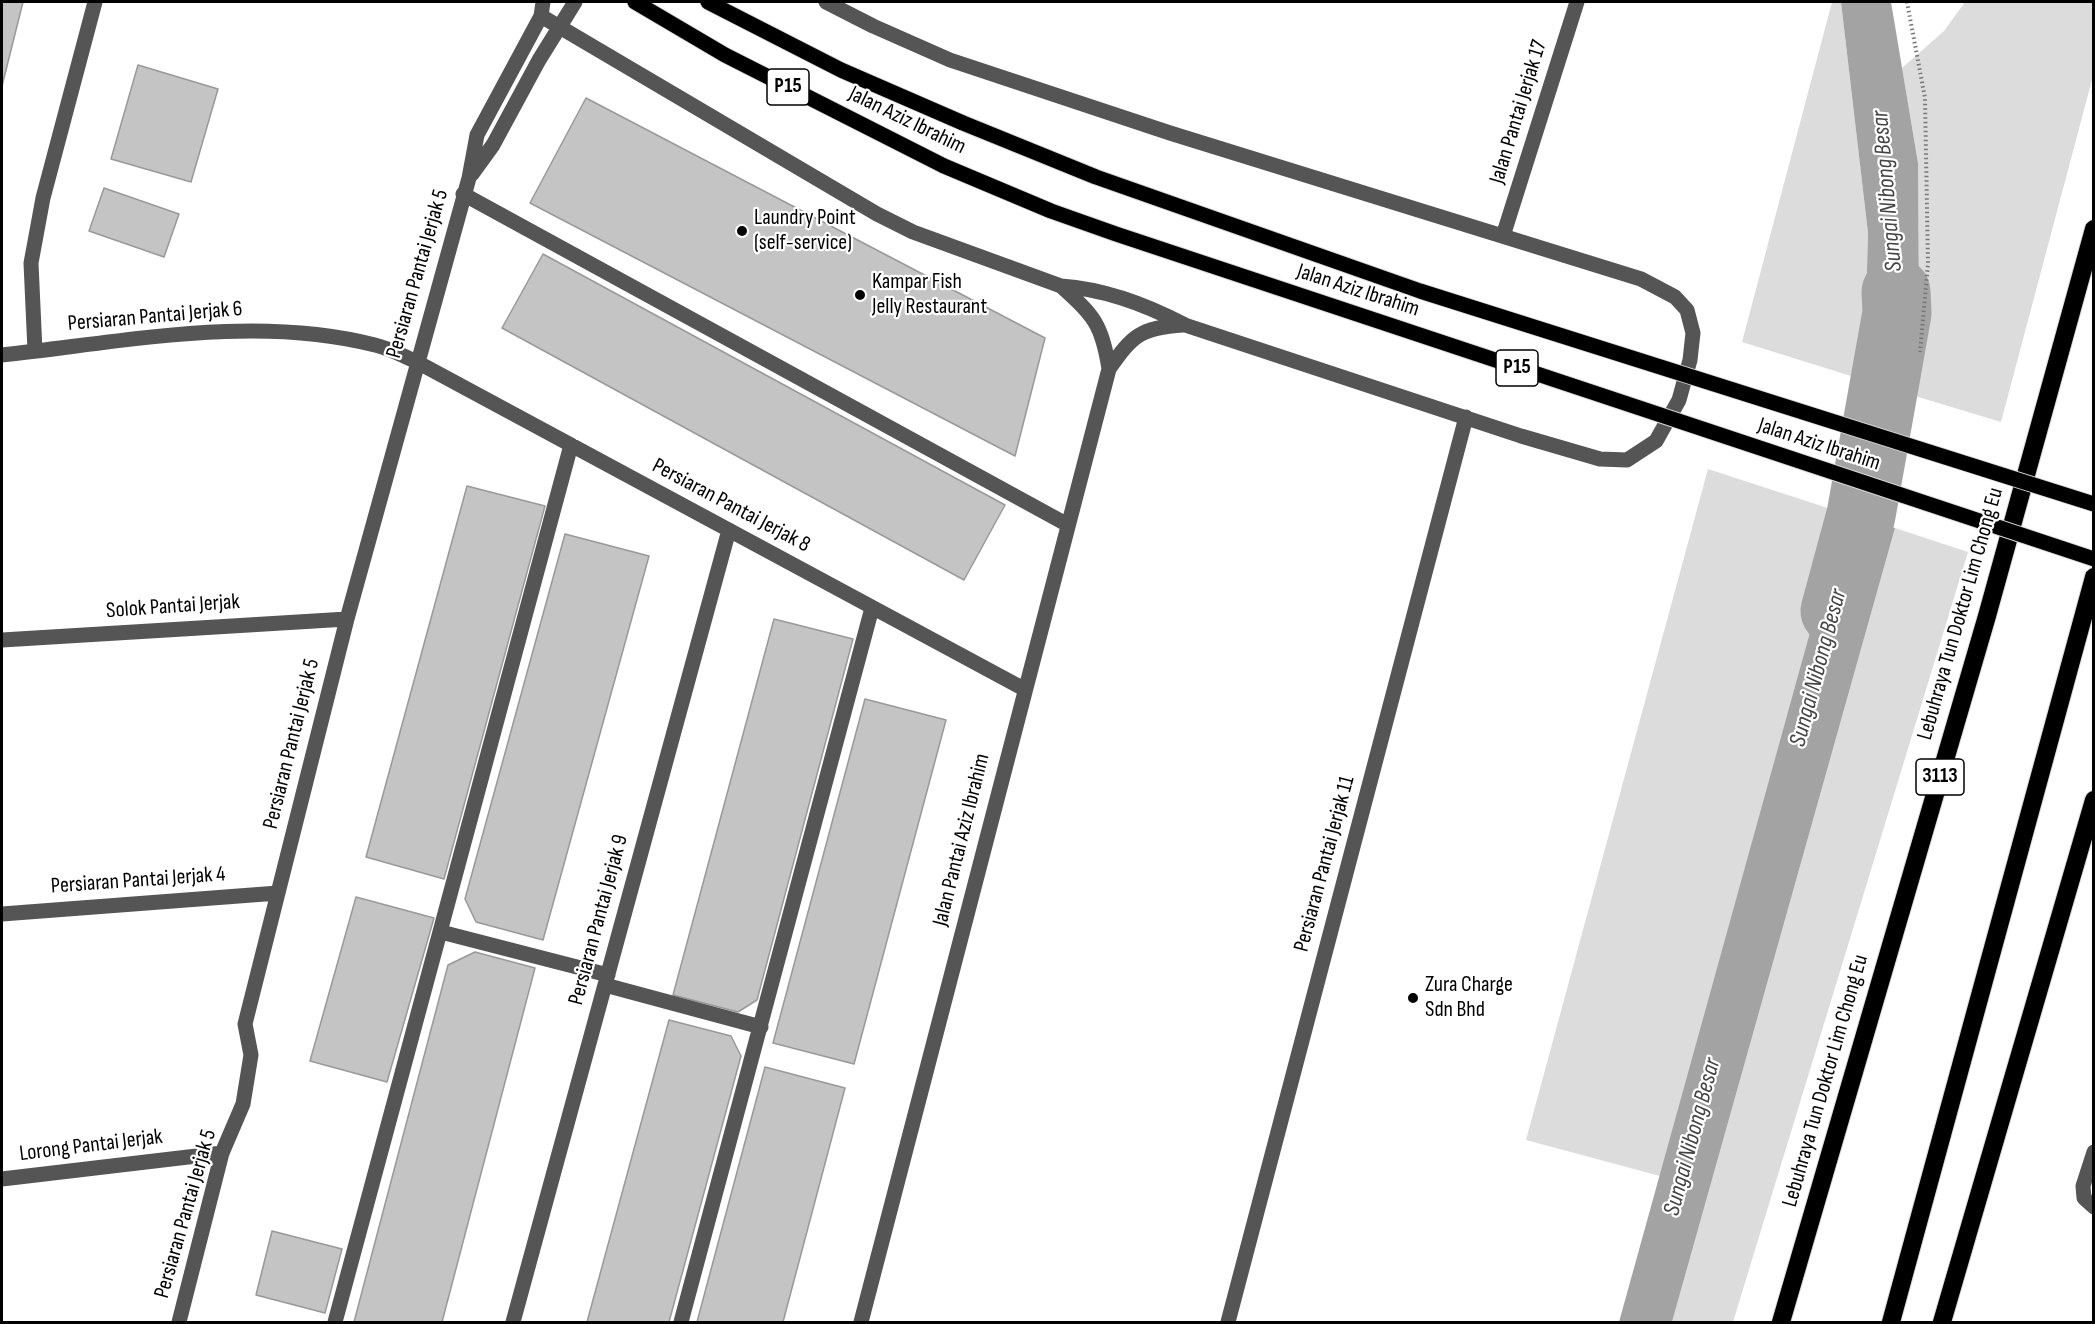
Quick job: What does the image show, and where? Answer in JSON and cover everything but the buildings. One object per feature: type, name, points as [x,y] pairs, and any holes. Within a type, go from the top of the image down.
[{"type":"highway","name":"Lebuhraya Tun Doktor Lim Chong Eu","points":[[1781,1323],[1987,616],[2094,229]]},
{"type":"highway","points":[[1892,1323],[2094,577]]},
{"type":"highway","points":[[1942,1323],[2094,800]]},
{"type":"main road","name":"Jalan Aziz Ibrahim","points":[[635,2],[725,55],[944,166],[1051,210],[1116,234],[2094,559]]},
{"type":"main road","name":"Jalan Aziz Ibrahim","points":[[708,2],[841,70],[1096,177],[1420,291],[2094,504]]},
{"type":"street","points":[[34,351],[31,263],[43,198],[95,2]]},
{"type":"street","name":"Persiaran Pantai Jerjak 5","points":[[469,178],[493,145],[538,60],[575,2]]},
{"type":"street","points":[[542,9],[560,26],[878,214],[913,232],[1061,286],[1087,288],[1164,314],[1185,325],[1600,459],[1627,460],[1656,441],[1679,400],[1690,360],[1692,333],[1687,310],[1676,297],[1641,279],[1170,133],[950,60],[873,26],[826,2]]},
{"type":"street","name":"Jalan Pantai Jerjak 17","points":[[1503,236],[1577,2]]},
{"type":"street","name":"Persiaran Pantai Jerjak 5","points":[[179,1323],[222,1153],[243,1104],[251,1055],[245,1024],[347,619],[469,178],[477,135],[542,9]]},
{"type":"street","points":[[463,194],[1068,525]]},
{"type":"street","name":"Jalan Pantai Aziz Ibrahim","points":[[1061,286],[1086,308],[1101,330],[1109,369]]},
{"type":"street","name":"Jalan Pantai Aziz Ibrahim","points":[[861,1323],[1109,369],[1135,336],[1151,328],[1185,325]]},
{"type":"street","name":"Persiaran Pantai Jerjak 6","points":[[2,355],[226,330],[301,332],[376,345],[417,362]]},
{"type":"street","name":"Persiaran Pantai Jerjak 8","points":[[417,362],[1024,689]]},
{"type":"street","name":"Persiaran Pantai Jerjak 11","points":[[1228,1323],[1466,417]]},
{"type":"street","points":[[335,1323],[571,445]]},
{"type":"street","name":"Persiaran Pantai Jerjak 9","points":[[513,1323],[729,530]]},
{"type":"street","points":[[681,1323],[872,608]]},
{"type":"street","name":"Solok Pantai Jerjak","points":[[2,640],[347,619]]},
{"type":"street","name":"Persiaran Pantai Jerjak 4","points":[[2,914],[278,893]]},
{"type":"street","points":[[441,932],[761,1028]]},
{"type":"street","points":[[2094,1152],[2083,1186],[2084,1198],[2094,1206]]},
{"type":"street","name":"Lorong Pantai Jerjak","points":[[2,1179],[222,1153]]},
{"type":"path","points":[[1907,2],[1924,98],[1928,264],[1920,352]]},
{"type":"shaded area","points":[[1832,2],[1841,2],[1868,233],[1864,380],[1742,342]]},
{"type":"shaded area","points":[[1965,2],[2093,2],[2093,76],[2001,422],[1915,396],[1919,313],[1918,163],[1902,68],[1944,31]]},
{"type":"shaded area","points":[[1708,469],[1843,513],[1660,1176],[1526,1140]]},
{"type":"shaded area","points":[[1895,528],[1968,552],[1733,1322],[1672,1322]]},
{"type":"water","points":[[1841,2],[1891,2],[1918,163],[1919,313],[1915,396],[1864,380],[1868,233]]},
{"type":"water","points":[[1843,513],[1895,528],[1672,1322],[1619,1322]]},
{"type":"waterway","name":"Sungai Nibong Besar","points":[[1835,611],[1861,515],[1897,313],[1896,292]]},
{"type":"place","name":"Laundry Point (self-service)","points":[[742,231]]},
{"type":"place","name":"Kampar Fish Jelly Restaurant","points":[[860,295]]},
{"type":"place","name":"Zura Charge Sdn Bhd","points":[[1413,998]]}]
